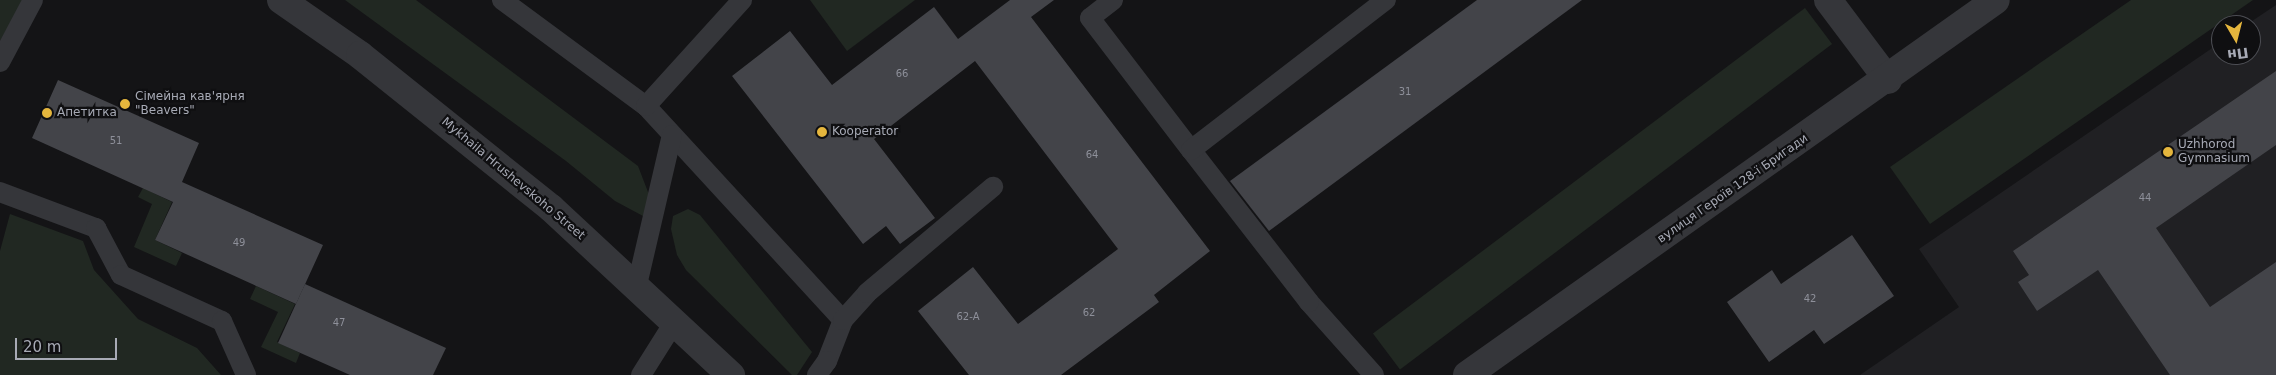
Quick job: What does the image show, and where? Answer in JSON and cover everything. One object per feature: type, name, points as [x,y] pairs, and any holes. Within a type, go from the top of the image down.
[{"type":"street","name":"Mykhaila Hrushevskoho Street","points":[[281,0],[360,55],[550,208],[637,285],[731,375]]},
{"type":"street","points":[[1828,0],[1888,80]]},
{"type":"street","name":"вулиця Героїв 128-ї Бригади","points":[[1467,375],[1888,80],[1996,0]]},
{"type":"lane","points":[[0,62],[33,0]]},
{"type":"lane","points":[[502,0],[646,106],[843,320]]},
{"type":"lane","points":[[646,106],[742,0]]},
{"type":"lane","points":[[1112,0],[1090,18],[1308,302],[1374,375]]},
{"type":"lane","points":[[1191,150],[1386,0]]},
{"type":"lane","points":[[637,285],[672,135]]},
{"type":"lane","points":[[817,375],[827,361],[843,320],[867,293],[994,187]]},
{"type":"lane","points":[[0,192],[96,228],[121,276],[222,321],[246,375]]},
{"type":"lane","points":[[641,375],[675,321]]},
{"type":"shaded area","points":[[0,0],[23,0],[0,41]]},
{"type":"shaded area","points":[[345,0],[416,0],[638,166],[648,192],[648,209],[643,216],[615,201],[566,161]]},
{"type":"shaded area","points":[[810,0],[915,0],[847,51]]},
{"type":"shaded area","points":[[2131,0],[2253,0],[2231,15],[2211,15],[2211,29],[1930,224],[1890,167]]},
{"type":"shaded area","name":"Uzhhorod Gymnasium","points":[[2276,5],[2276,375],[1860,375],[1959,307],[1919,249],[2211,49],[2211,65],[2261,65],[2261,15]]},
{"type":"shaded area","points":[[1805,8],[1832,44],[1400,370],[1373,334]]},
{"type":"shaded area","points":[[143,188],[172,202],[155,240],[182,253],[176,266],[134,247],[152,204],[138,197]]},
{"type":"shaded area","points":[[688,209],[700,215],[812,352],[797,375],[792,375],[686,270],[677,255],[671,229],[673,216]]},
{"type":"shaded area","points":[[10,214],[83,241],[94,270],[138,319],[197,348],[221,375],[0,375],[0,251]]},
{"type":"shaded area","points":[[256,286],[295,304],[277,342],[300,353],[296,363],[261,347],[278,312],[250,299]]},
{"type":"building","points":[[1010,0],[1054,0],[1031,17],[1210,251],[1154,295],[1159,302],[1061,375],[969,375],[918,311],[973,267],[1018,324],[1118,249],[975,61],[874,139],[935,218],[900,244],[886,226],[863,244],[732,76],[790,31],[832,85],[934,7],[958,39]]},
{"type":"building","points":[[1477,0],[1582,0],[1269,231],[1230,181]]},
{"type":"building","points":[[2276,71],[2276,145],[2156,228],[2210,307],[2276,262],[2276,375],[2170,375],[2098,270],[2037,311],[2018,282],[2029,275],[2013,251]]},
{"type":"building","points":[[58,80],[199,143],[182,182],[323,245],[296,304],[155,240],[173,202],[32,138]]},
{"type":"building","points":[[1852,235],[1894,296],[1824,344],[1814,330],[1769,362],[1727,302],[1772,270],[1781,284]]},
{"type":"building","points":[[305,284],[446,348],[433,375],[350,375],[278,343]]},
{"type":"place","name":"Сімейна кав'ярня \"Beavers\"","points":[[125,104]]},
{"type":"place","name":"Апетитка","points":[[47,113]]},
{"type":"place","name":"Kooperator","points":[[822,132]]},
{"type":"place","name":"Uzhhorod Gymnasium","points":[[2168,152]]}]
